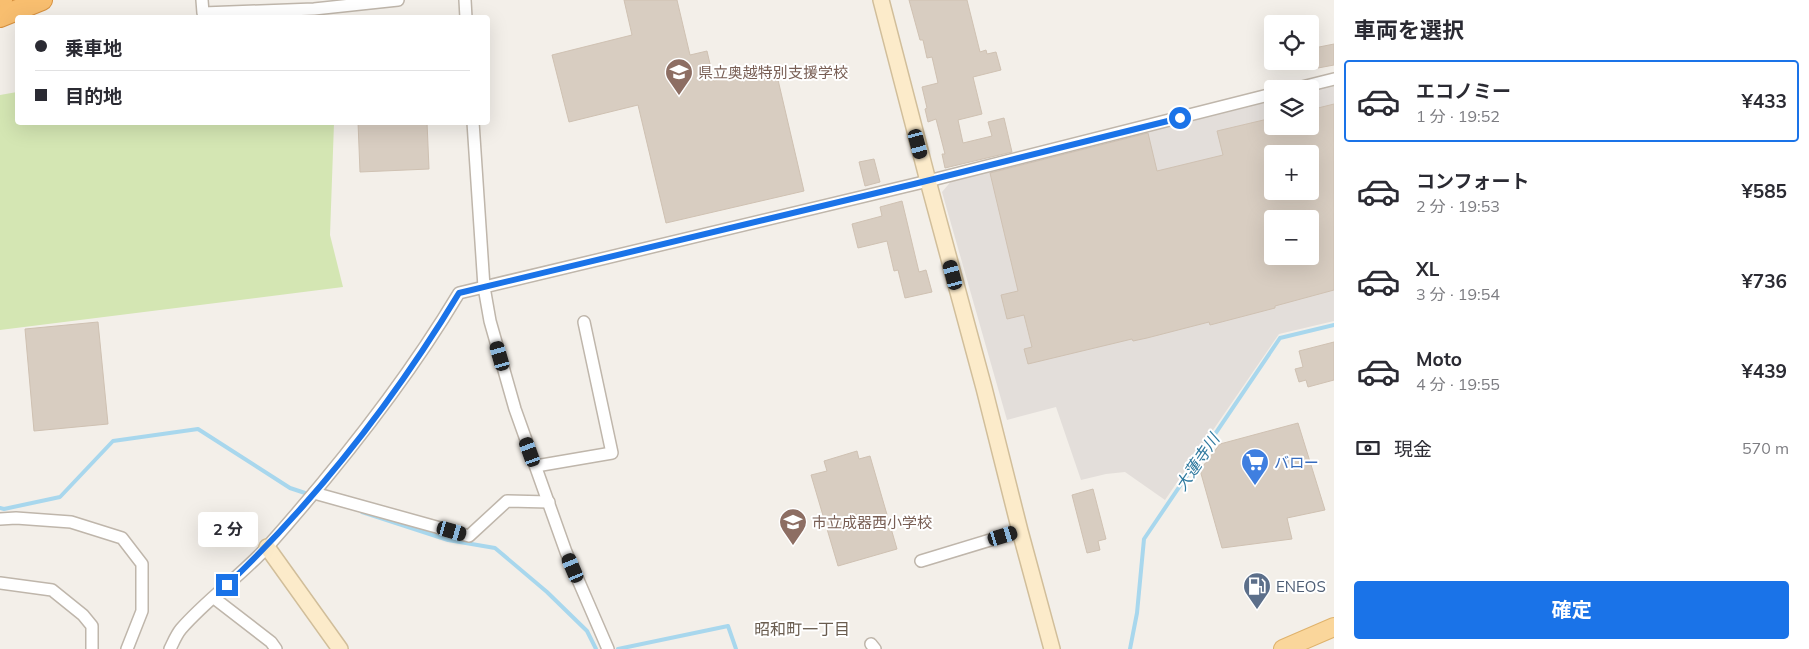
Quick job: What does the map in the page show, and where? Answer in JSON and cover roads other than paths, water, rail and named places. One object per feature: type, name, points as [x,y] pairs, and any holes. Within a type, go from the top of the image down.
[{"type":"highway","points":[[0,16],[42,0]]},
{"type":"main road","points":[[1283,649],[1334,627]]},
{"type":"street","points":[[202,0],[203,13],[314,9],[398,0]]},
{"type":"street","points":[[465,0],[466,15]]},
{"type":"street","points":[[881,0],[1052,649]]},
{"type":"street","points":[[1319,83],[1334,79]]},
{"type":"street","points":[[170,649],[180,630],[267,547],[364,433],[419,355],[459,293],[928,181],[1264,96]]},
{"type":"street","points":[[473,125],[484,287],[490,321],[515,410],[566,552],[608,649]]},
{"type":"street","points":[[536,466],[612,454],[584,322]]},
{"type":"street","points":[[314,493],[469,536],[507,501],[549,502]]},
{"type":"street","points":[[0,519],[16,518],[71,522],[122,538],[142,564],[142,611],[127,649]]},
{"type":"street","points":[[921,561],[1020,531]]},
{"type":"street","points":[[267,547],[340,649]]},
{"type":"street","points":[[0,583],[52,590],[92,626],[92,649]]},
{"type":"street","points":[[214,598],[271,642],[276,649]]},
{"type":"waterway","name":"大蓮寺川","points":[[1130,649],[1137,613],[1144,539],[1280,338],[1334,325]]},
{"type":"waterway","points":[[0,508],[4,509],[60,497],[113,441],[198,429],[290,488],[311,495]]},
{"type":"waterway","points":[[362,512],[448,540],[495,548],[547,592],[587,631],[596,649]]},
{"type":"waterway","points":[[618,649],[728,626],[736,649]]},
{"type":"place","name":"県立奥越特別支援学校","points":[[679,96]]},
{"type":"place","name":"バロー","points":[[1255,486]]},
{"type":"place","name":"市立成器西小学校","points":[[793,546]]},
{"type":"place","name":"ENEOS","points":[[1257,610]]},
{"type":"district","name":"昭和町一丁目","points":[[802,629]]}]
